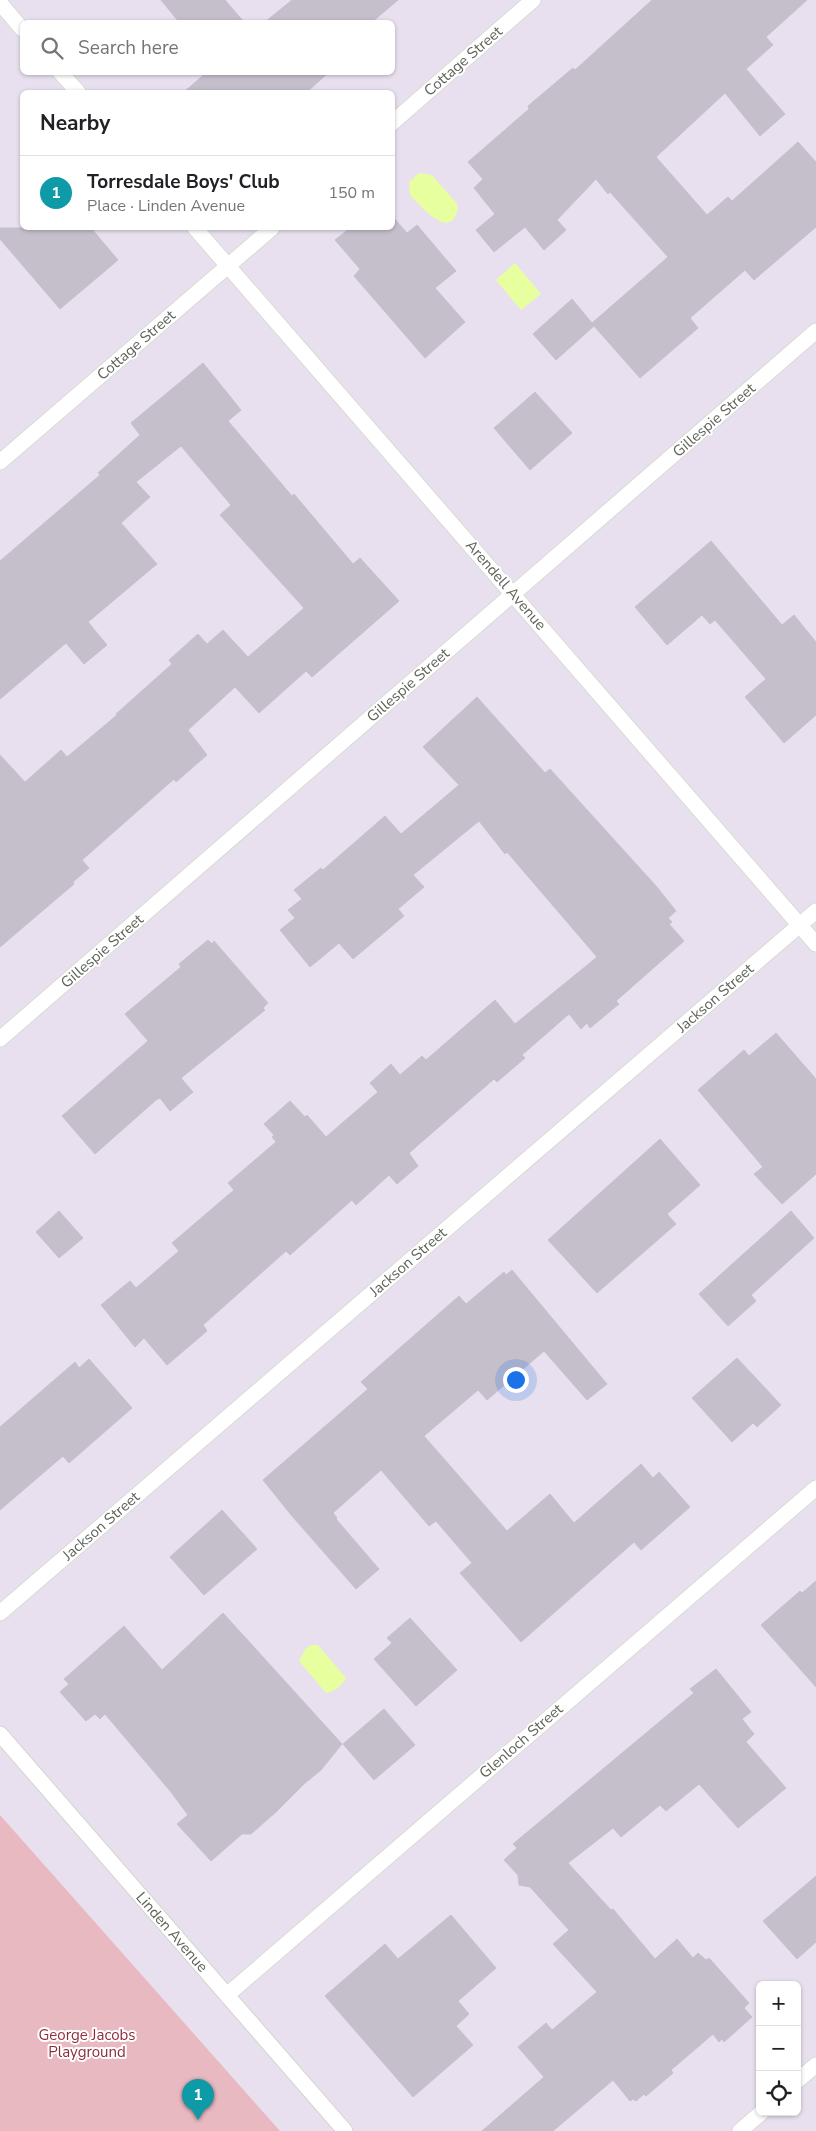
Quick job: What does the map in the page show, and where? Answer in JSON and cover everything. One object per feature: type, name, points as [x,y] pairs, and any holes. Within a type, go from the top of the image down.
[{"type":"street","name":"Cottage Street","points":[[395,120],[533,0]]},
{"type":"street","points":[[0,3],[20,27]]},
{"type":"street","points":[[63,75],[76,90]]},
{"type":"street","name":"Arendell Avenue","points":[[197,230],[816,944]]},
{"type":"street","name":"Cottage Street","points":[[0,462],[270,230]]},
{"type":"street","name":"Gillespie Street","points":[[0,1039],[816,332]]},
{"type":"street","name":"Jackson Street","points":[[0,1613],[816,911]]},
{"type":"street","name":"Glenloch Street","points":[[227,1995],[816,1488]]},
{"type":"street","name":"Linden Avenue","points":[[0,1734],[344,2131]]},
{"type":"street","points":[[801,2078],[816,2065]]},
{"type":"street","points":[[740,2131],[757,2116]]},
{"type":"green space","name":"George Jacobs Playground","points":[[0,1815],[280,2131],[0,2131]]},
{"type":"shaded area","points":[[419,173],[432,175],[457,204],[458,209],[454,218],[449,222],[442,222],[435,218],[410,195],[409,182]]},
{"type":"shaded area","points":[[515,263],[541,294],[521,310],[496,280]]},
{"type":"shaded area","points":[[311,1645],[318,1645],[346,1678],[333,1691],[326,1693],[299,1661],[306,1648]]},
{"type":"building","points":[[161,0],[225,0],[242,20],[177,20]]},
{"type":"building","points":[[292,0],[398,0],[374,20],[267,20]]},
{"type":"building","points":[[652,0],[807,0],[766,37],[773,45],[746,69],[785,114],[760,136],[725,93],[656,157],[707,215],[728,197],[732,201],[798,142],[816,162],[816,227],[754,280],[745,270],[690,318],[698,328],[640,378],[594,326],[556,360],[533,334],[572,299],[592,323],[668,257],[596,179],[557,220],[566,230],[544,250],[525,227],[494,252],[476,230],[495,214],[474,188],[483,179],[468,162],[529,109],[528,106],[573,68],[575,70]]},
{"type":"building","points":[[204,75],[326,75],[309,90],[186,90]]},
{"type":"building","points":[[395,219],[407,233],[417,225],[456,271],[435,288],[465,322],[425,358],[354,276],[360,269],[335,240],[348,230],[395,230]]},
{"type":"building","points":[[0,228],[20,228],[20,230],[93,230],[118,260],[60,309],[0,239]]},
{"type":"building","points":[[203,363],[241,410],[228,421],[292,496],[294,494],[353,564],[360,558],[399,601],[312,677],[306,671],[259,713],[235,687],[188,730],[207,755],[176,782],[174,779],[82,860],[89,868],[73,882],[74,884],[0,947],[0,755],[25,782],[61,750],[67,757],[117,715],[172,664],[169,660],[198,634],[207,644],[223,630],[248,657],[304,608],[220,515],[231,505],[181,446],[136,482],[150,497],[121,523],[157,564],[88,622],[107,645],[84,664],[66,643],[0,699],[0,561],[100,475],[98,473],[140,435],[131,423]]},
{"type":"building","points":[[535,392],[572,433],[530,470],[494,428]]},
{"type":"building","points":[[711,541],[782,625],[794,615],[816,642],[816,715],[784,743],[745,697],[766,679],[715,620],[710,624],[702,615],[667,645],[635,607]]},
{"type":"building","points":[[477,697],[545,773],[550,769],[656,886],[676,911],[668,918],[672,922],[669,924],[684,941],[616,1001],[619,1004],[590,1028],[587,1023],[581,1029],[569,1014],[522,1055],[525,1058],[497,1082],[494,1079],[409,1153],[418,1166],[397,1184],[389,1175],[356,1205],[352,1200],[290,1255],[286,1251],[203,1325],[207,1331],[167,1365],[144,1338],[135,1347],[101,1305],[130,1281],[136,1288],[179,1251],[172,1243],[234,1190],[228,1183],[276,1142],[272,1137],[274,1135],[264,1124],[290,1101],[305,1117],[307,1115],[326,1137],[378,1092],[370,1083],[391,1064],[400,1075],[422,1056],[426,1060],[495,1000],[515,1024],[597,957],[507,852],[505,854],[479,821],[413,875],[424,887],[398,909],[404,916],[353,959],[339,943],[310,967],[280,930],[295,918],[288,910],[302,899],[294,890],[321,868],[323,870],[385,816],[401,834],[459,785],[423,747]]},
{"type":"building","points":[[208,940],[212,944],[214,941],[268,1003],[263,1008],[265,1010],[181,1078],[193,1092],[170,1111],[160,1098],[156,1100],[95,1154],[62,1116],[148,1041],[125,1014],[181,967],[179,964]]},
{"type":"building","points":[[776,1033],[816,1079],[816,1174],[782,1204],[754,1174],[763,1167],[698,1090],[744,1050],[749,1056]]},
{"type":"building","points":[[660,1139],[700,1185],[667,1214],[676,1224],[597,1293],[548,1240]]},
{"type":"building","points":[[59,1211],[83,1238],[59,1258],[36,1232]]},
{"type":"building","points":[[791,1211],[814,1238],[751,1295],[756,1301],[728,1326],[699,1294]]},
{"type":"building","points":[[512,1270],[607,1384],[587,1400],[544,1351],[487,1400],[478,1390],[424,1436],[507,1531],[550,1494],[574,1523],[641,1464],[653,1478],[659,1472],[690,1507],[641,1550],[634,1542],[521,1642],[460,1573],[472,1563],[436,1521],[429,1526],[381,1470],[333,1513],[379,1569],[356,1589],[263,1480],[368,1389],[361,1382],[459,1296],[466,1304],[504,1272],[506,1275]]},
{"type":"building","points":[[737,1358],[781,1405],[757,1427],[753,1423],[732,1442],[692,1398]]},
{"type":"building","points":[[89,1359],[132,1408],[69,1463],[63,1456],[0,1510],[0,1427],[75,1362],[79,1368]]},
{"type":"building","points":[[222,1510],[257,1549],[204,1595],[170,1557]]},
{"type":"building","points":[[816,1581],[816,1687],[761,1625],[800,1591],[802,1593]]},
{"type":"building","points":[[223,1613],[342,1744],[321,1770],[276,1812],[251,1834],[242,1834],[211,1861],[177,1824],[188,1815],[105,1714],[100,1719],[95,1714],[86,1721],[60,1692],[69,1684],[64,1679],[124,1626],[162,1670]]},
{"type":"building","points":[[410,1618],[457,1670],[416,1706],[374,1659],[392,1643],[387,1638]]},
{"type":"building","points":[[716,1669],[751,1712],[742,1719],[754,1734],[746,1742],[786,1788],[738,1828],[699,1784],[666,1811],[660,1805],[621,1837],[613,1828],[568,1863],[611,1910],[613,1909],[655,1959],[677,1939],[693,1958],[698,1953],[706,1960],[709,1958],[749,2003],[744,2008],[752,2017],[724,2042],[722,2039],[719,2042],[713,2034],[671,2070],[673,2073],[646,2096],[644,2094],[636,2101],[633,2099],[630,2101],[613,2080],[553,2131],[482,2131],[544,2077],[518,2047],[546,2023],[552,2030],[597,1992],[553,1944],[569,1930],[530,1887],[519,1885],[518,1875],[504,1860],[517,1848],[513,1844],[694,1693],[690,1689]]},
{"type":"building","points":[[384,1709],[415,1745],[374,1780],[343,1744]]},
{"type":"building","points":[[816,1876],[816,1942],[797,1959],[763,1921]]},
{"type":"building","points":[[451,1915],[496,1968],[458,2001],[469,2014],[456,2026],[473,2045],[413,2097],[325,1996],[385,1944],[398,1959]]},
{"type":"place","name":"Torresdale Boys' Club","points":[[198,2120]]}]
